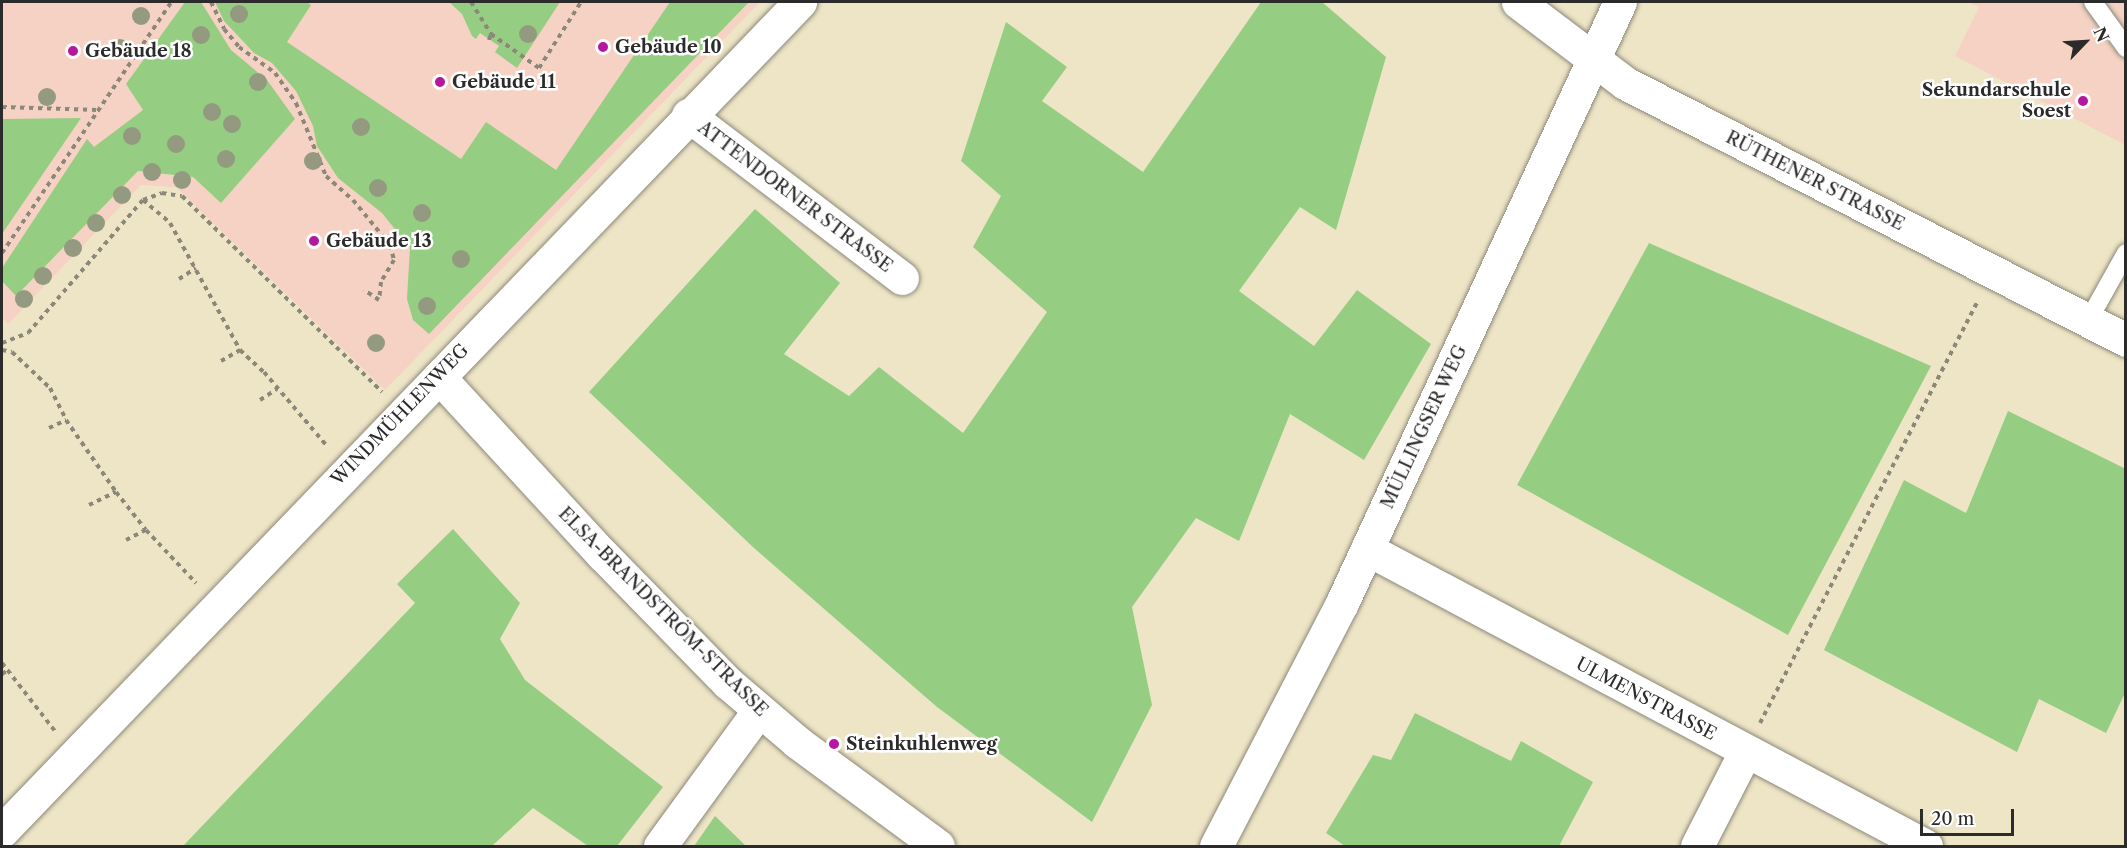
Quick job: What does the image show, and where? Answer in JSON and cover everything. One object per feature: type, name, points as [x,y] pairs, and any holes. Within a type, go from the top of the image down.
[{"type":"street","name":"WINDMÜHLENWEG","points":[[2,831],[348,469],[671,137],[688,115],[800,2]]},
{"type":"street","name":"RÜTHENER STRASSE","points":[[1518,2],[1625,83],[2126,340]]},
{"type":"street","name":"MÜLLINGSER WEG","points":[[1216,846],[1342,603],[1620,2]]},
{"type":"street","name":"ATTENDORNER STRASSE","points":[[688,115],[902,278]]},
{"type":"street","name":"ELSA-BRANDSTRÖM-STRASSE","points":[[439,376],[602,554],[759,710],[796,742],[938,846]]},
{"type":"street","name":"ULMENSTRASSE","points":[[1367,549],[1745,752],[1926,846]]},
{"type":"street","points":[[660,846],[759,710]]},
{"type":"street","points":[[1697,846],[1745,752]]},
{"type":"lane","points":[[2093,2],[2126,48]]},
{"type":"lane","points":[[2088,321],[2126,253]]},
{"type":"path","points":[[2,252],[171,2]]},
{"type":"path","points":[[211,2],[224,29],[239,47],[275,73],[296,103],[326,176],[353,200],[390,245],[394,260],[381,282],[379,300],[364,290]]},
{"type":"path","points":[[471,2],[490,34],[539,68],[581,2]]},
{"type":"path","points":[[489,40],[490,34]]},
{"type":"path","points":[[2,107],[98,110]]},
{"type":"path","points":[[2,343],[28,333],[143,200],[162,193],[182,196],[402,413]]},
{"type":"path","points":[[143,200],[170,223],[240,350],[264,372],[348,469]]},
{"type":"path","points":[[179,279],[196,268]]},
{"type":"path","points":[[1745,752],[1868,519],[1992,273]]},
{"type":"path","points":[[2,350],[12,352],[50,388],[66,420],[116,492],[146,530],[217,606]]},
{"type":"path","points":[[221,361],[240,350]]},
{"type":"path","points":[[260,400],[277,389]]},
{"type":"path","points":[[49,428],[66,420]]},
{"type":"path","points":[[89,505],[116,492]]},
{"type":"path","points":[[126,540],[146,530]]},
{"type":"path","points":[[2,663],[74,755]]},
{"type":"path","points":[[2,674],[8,670]]},
{"type":"shaded area","points":[[2,2],[760,2],[385,390],[176,187],[141,185],[8,324],[2,317]]},
{"type":"shaded area","name":"Sekundarschule Soest","points":[[1968,2],[2125,2],[2125,145],[1955,56],[1979,7]]},
{"type":"green space","points":[[185,2],[201,2],[231,50],[267,80],[295,119],[221,203],[193,177],[138,171],[16,296],[2,281],[2,268],[87,139],[94,147],[143,110],[126,84]]},
{"type":"green space","points":[[215,2],[307,2],[311,5],[287,42],[461,159],[486,122],[556,170],[670,2],[749,2],[429,334],[413,320],[407,299],[410,248],[382,213],[338,178],[317,146],[313,126],[296,91],[272,63],[254,53],[224,21]]},
{"type":"green space","points":[[449,2],[560,2],[517,68],[495,52],[499,46],[480,33],[476,39],[472,36],[462,14]]},
{"type":"green space","points":[[1261,2],[1322,2],[1386,57],[1336,230],[1300,207],[1239,291],[1314,346],[1357,290],[1431,344],[1364,460],[1290,414],[1239,541],[1196,518],[1132,607],[1152,705],[1092,822],[937,707],[754,548],[589,392],[755,209],[840,283],[784,354],[849,396],[879,367],[963,433],[1047,312],[973,247],[1001,196],[961,161],[1006,22],[1067,67],[1042,101],[1143,172]]},
{"type":"green space","points":[[81,118],[2,234],[2,119]]},
{"type":"green space","points":[[1649,243],[1931,366],[1788,635],[1517,485]]},
{"type":"green space","points":[[2008,411],[2126,469],[2125,693],[2106,733],[2039,699],[2017,752],[1824,650],[1904,480],[1966,513]]},
{"type":"green space","points":[[453,529],[520,603],[500,639],[525,680],[663,787],[617,846],[588,846],[533,808],[492,846],[183,846],[415,603],[397,584]]},
{"type":"green space","points":[[1415,713],[1511,761],[1521,741],[1593,782],[1559,846],[1345,846],[1326,833],[1373,755],[1391,760]]},
{"type":"green space","points":[[715,816],[746,846],[694,846]]},
{"type":"place","name":"Gebäude 10","points":[[603,47]]},
{"type":"place","name":"Gebäude 18","points":[[73,51]]},
{"type":"place","name":"Gebäude 11","points":[[440,82]]},
{"type":"place","name":"Sekundarschule Soest","points":[[2083,101]]},
{"type":"place","name":"Gebäude 13","points":[[314,241]]},
{"type":"place","name":"Steinkuhlenweg","points":[[834,744]]}]
